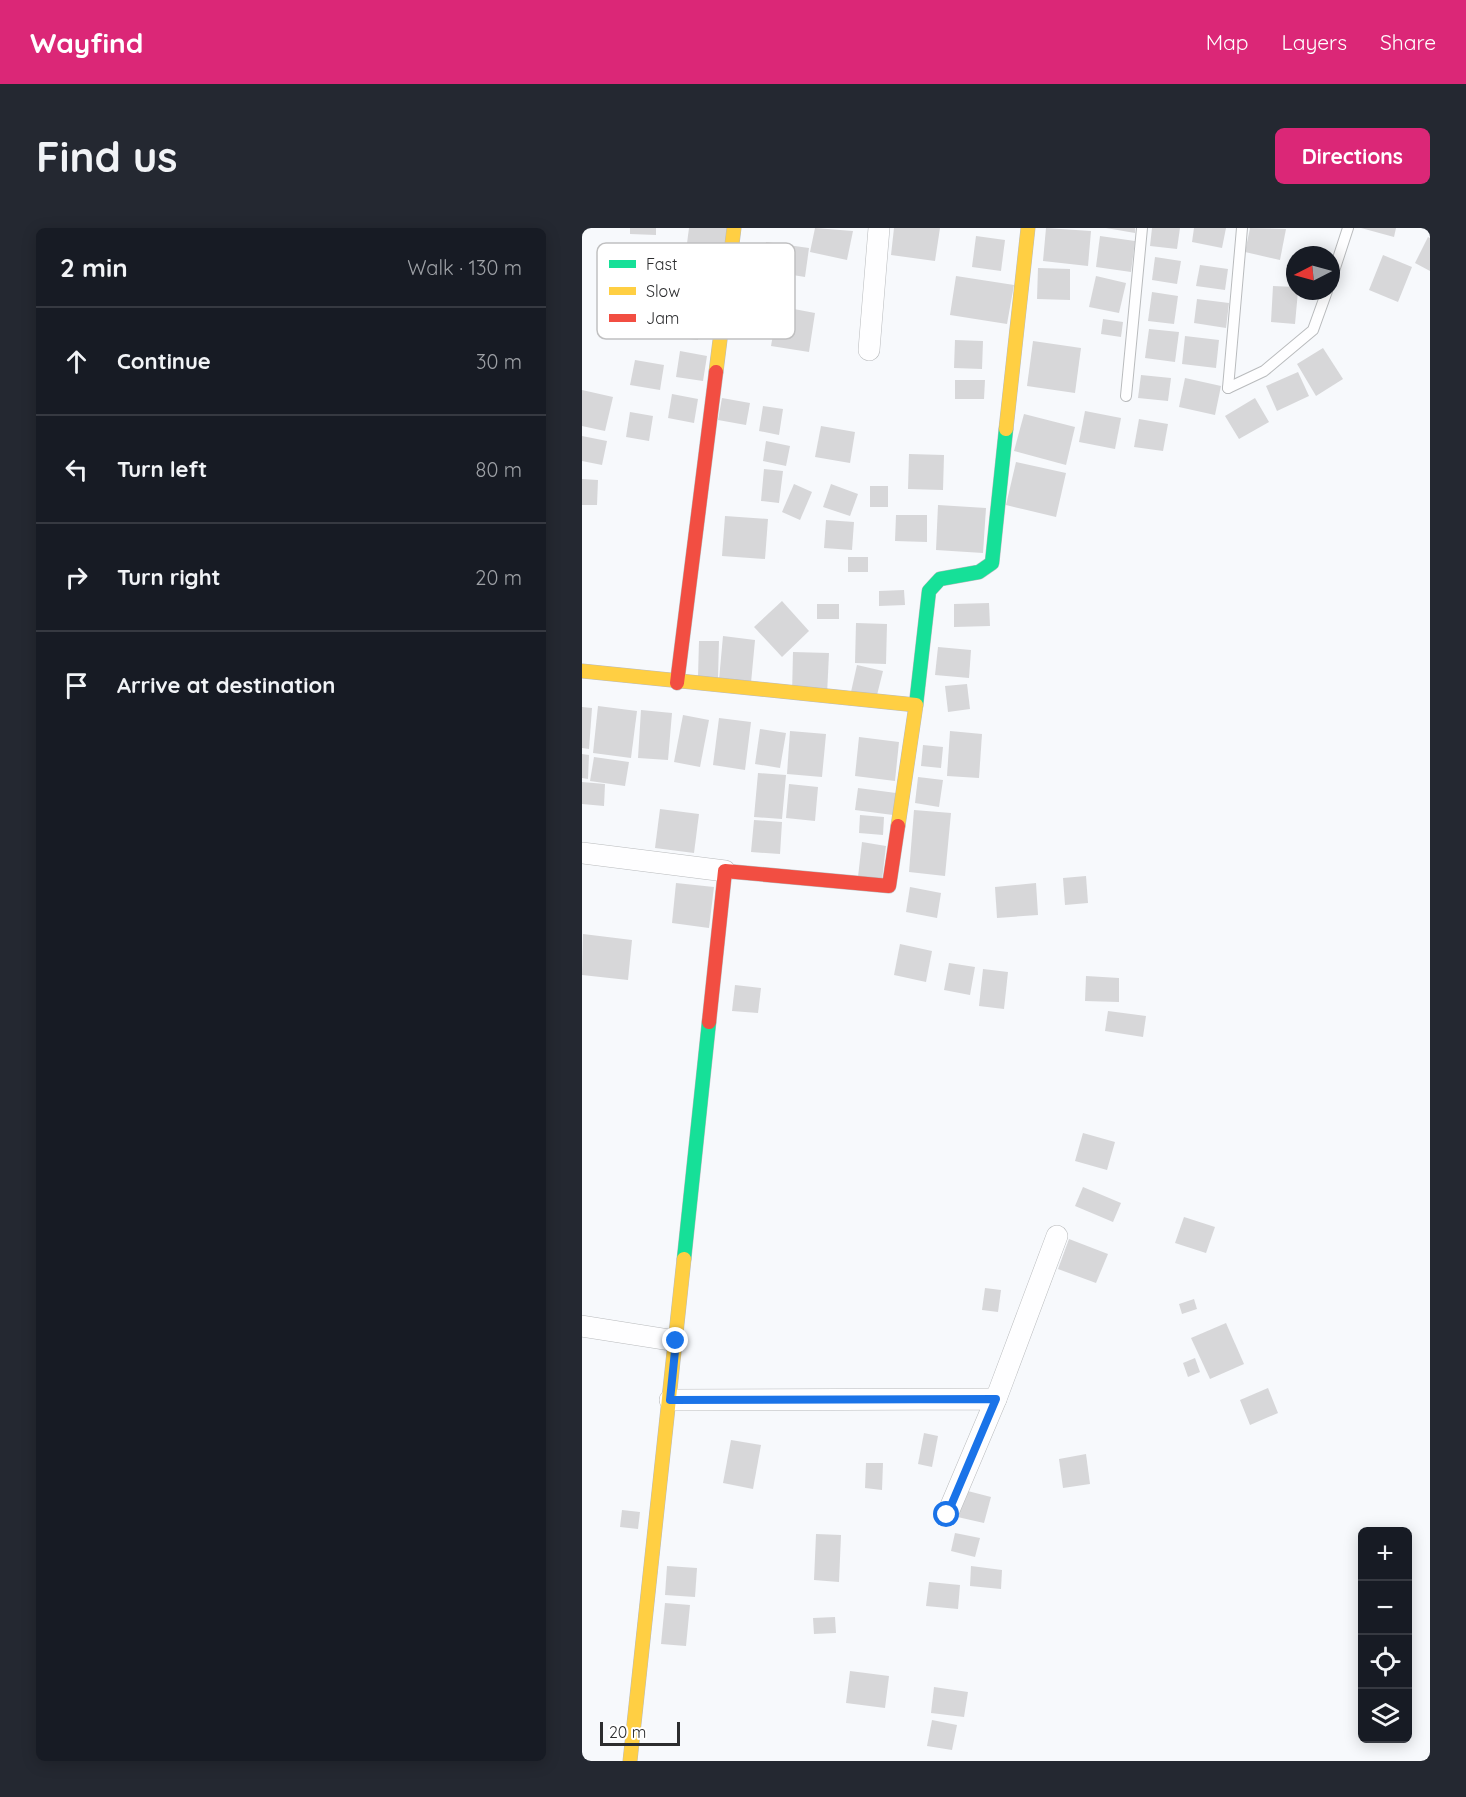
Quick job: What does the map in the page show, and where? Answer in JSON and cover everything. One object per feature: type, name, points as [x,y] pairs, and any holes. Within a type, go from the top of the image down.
[{"type":"street","points":[[732,243],[734,228]]},
{"type":"street","points":[[869,350],[879,228]]},
{"type":"street","points":[[582,853],[725,871],[889,885],[916,705],[930,591],[940,579],[979,572],[992,563],[1028,228]]},
{"type":"street","points":[[677,682],[720,339]]},
{"type":"street","points":[[582,671],[916,705]]},
{"type":"street","points":[[630,1761],[725,871]]},
{"type":"street","points":[[947,1515],[996,1399],[1057,1236]]},
{"type":"street","points":[[582,1326],[676,1341]]},
{"type":"street","points":[[670,1400],[996,1399]]},
{"type":"lane","points":[[1126,396],[1142,228]]},
{"type":"lane","points":[[1242,228],[1228,388],[1264,371],[1313,330],[1324,300]]},
{"type":"lane","points":[[1340,252],[1348,228]]},
{"type":"building","points":[[630,228],[656,228],[656,235],[630,234]]},
{"type":"building","points":[[689,228],[727,228],[726,243],[687,243]]},
{"type":"building","points":[[815,228],[853,231],[847,260],[810,252]]},
{"type":"building","points":[[894,228],[940,228],[935,261],[891,255]]},
{"type":"building","points":[[1046,228],[1091,231],[1088,266],[1043,261]]},
{"type":"building","points":[[1106,228],[1135,228],[1135,233]]},
{"type":"building","points":[[1152,228],[1180,228],[1177,249],[1150,246]]},
{"type":"building","points":[[1194,228],[1226,228],[1222,248],[1192,242]]},
{"type":"building","points":[[1250,228],[1286,229],[1280,260],[1245,252]]},
{"type":"building","points":[[1361,228],[1396,228],[1394,237]]},
{"type":"building","points":[[976,236],[1005,240],[1001,271],[972,267]]},
{"type":"building","points":[[1100,236],[1135,241],[1131,272],[1096,267]]},
{"type":"building","points":[[1428,237],[1430,238],[1430,271],[1415,263]]},
{"type":"building","points":[[795,246],[809,248],[805,277],[795,275]]},
{"type":"building","points":[[1383,255],[1412,267],[1398,302],[1369,290]]},
{"type":"building","points":[[1155,257],[1181,261],[1177,284],[1152,280]]},
{"type":"building","points":[[1200,265],[1228,269],[1225,290],[1196,286]]},
{"type":"building","points":[[1038,268],[1070,269],[1070,300],[1037,299]]},
{"type":"building","points":[[956,276],[1014,285],[1007,324],[950,315]]},
{"type":"building","points":[[1096,276],[1126,283],[1119,313],[1089,307]]},
{"type":"building","points":[[1273,286],[1286,287],[1286,300],[1297,300],[1295,324],[1271,322]]},
{"type":"building","points":[[1152,292],[1178,296],[1174,324],[1148,321]]},
{"type":"building","points":[[1197,299],[1229,303],[1226,328],[1194,323]]},
{"type":"building","points":[[795,309],[815,313],[809,352],[771,346],[772,339],[795,339]]},
{"type":"building","points":[[1103,319],[1123,322],[1121,337],[1101,334]]},
{"type":"building","points":[[1149,329],[1179,332],[1175,362],[1145,358]]},
{"type":"building","points":[[1185,336],[1219,340],[1216,368],[1182,364]]},
{"type":"building","points":[[955,340],[983,341],[982,369],[954,368]]},
{"type":"building","points":[[1033,341],[1081,348],[1075,393],[1027,386]]},
{"type":"building","points":[[1323,348],[1343,379],[1316,396],[1297,364]]},
{"type":"building","points":[[680,351],[707,356],[703,381],[676,377]]},
{"type":"building","points":[[635,360],[664,365],[660,390],[630,385]]},
{"type":"building","points":[[1298,372],[1309,396],[1277,411],[1266,386]]},
{"type":"building","points":[[1141,375],[1171,378],[1168,401],[1138,398]]},
{"type":"building","points":[[1185,378],[1221,386],[1215,415],[1179,407]]},
{"type":"building","points":[[955,380],[985,380],[984,399],[955,399]]},
{"type":"building","points":[[582,390],[613,397],[605,431],[582,426]]},
{"type":"building","points":[[672,394],[698,399],[694,423],[668,418]]},
{"type":"building","points":[[722,398],[750,403],[746,425],[718,420]]},
{"type":"building","points":[[1255,398],[1269,422],[1239,439],[1225,416]]},
{"type":"building","points":[[763,406],[783,409],[779,435],[759,431]]},
{"type":"building","points":[[1085,411],[1121,418],[1115,449],[1079,442]]},
{"type":"building","points":[[630,412],[653,416],[649,441],[626,437]]},
{"type":"building","points":[[1024,414],[1075,427],[1066,465],[1014,451]]},
{"type":"building","points":[[1139,419],[1168,424],[1163,451],[1134,447]]},
{"type":"building","points":[[821,426],[855,432],[850,463],[815,457]]},
{"type":"building","points":[[582,436],[607,441],[602,465],[582,461]]},
{"type":"building","points":[[766,441],[790,446],[786,466],[763,461]]},
{"type":"building","points":[[909,454],[944,455],[943,490],[908,489]]},
{"type":"building","points":[[1016,462],[1066,473],[1056,517],[1006,505]]},
{"type":"building","points":[[764,469],[783,471],[779,503],[761,501]]},
{"type":"building","points":[[582,479],[598,480],[597,505],[582,505]]},
{"type":"building","points":[[794,484],[812,492],[800,520],[782,512]]},
{"type":"building","points":[[831,484],[858,494],[850,516],[823,507]]},
{"type":"building","points":[[870,486],[888,486],[888,507],[870,507]]},
{"type":"building","points":[[938,505],[986,508],[983,553],[936,550]]},
{"type":"building","points":[[896,515],[927,515],[927,542],[895,541]]},
{"type":"building","points":[[725,516],[768,519],[765,559],[722,556]]},
{"type":"building","points":[[826,520],[854,522],[852,550],[824,548]]},
{"type":"building","points":[[848,557],[868,557],[868,572],[848,572]]},
{"type":"building","points":[[904,590],[905,605],[879,606],[879,591]]},
{"type":"building","points":[[782,601],[809,631],[782,657],[754,627]]},
{"type":"building","points":[[989,603],[990,626],[954,627],[954,604]]},
{"type":"building","points":[[817,604],[839,604],[839,619],[817,619]]},
{"type":"building","points":[[856,623],[887,624],[886,664],[855,663]]},
{"type":"building","points":[[723,636],[755,640],[751,683],[719,680]]},
{"type":"building","points":[[699,641],[719,641],[718,678],[698,677]]},
{"type":"building","points":[[938,647],[971,650],[969,678],[935,675]]},
{"type":"building","points":[[793,652],[829,653],[827,695],[792,694]]},
{"type":"building","points":[[857,665],[883,671],[876,699],[851,692]]},
{"type":"building","points":[[967,684],[970,709],[948,712],[945,686]]},
{"type":"building","points":[[598,706],[637,711],[631,758],[593,753]]},
{"type":"building","points":[[582,707],[592,708],[589,749],[582,748]]},
{"type":"building","points":[[641,710],[672,713],[668,760],[638,758]]},
{"type":"building","points":[[683,715],[709,720],[700,767],[674,762]]},
{"type":"building","points":[[719,718],[751,722],[745,770],[713,765]]},
{"type":"building","points":[[760,729],[786,733],[780,768],[755,764]]},
{"type":"building","points":[[790,731],[826,734],[822,777],[787,774]]},
{"type":"building","points":[[950,731],[982,734],[979,778],[947,776]]},
{"type":"building","points":[[859,737],[899,742],[895,781],[855,776]]},
{"type":"building","points":[[923,745],[943,747],[941,768],[921,766]]},
{"type":"building","points":[[582,754],[589,755],[588,779],[582,778]]},
{"type":"building","points":[[594,757],[629,762],[625,786],[590,781]]},
{"type":"building","points":[[758,773],[786,775],[782,819],[754,817]]},
{"type":"building","points":[[918,777],[943,780],[939,807],[915,803]]},
{"type":"building","points":[[582,782],[605,784],[604,806],[582,804]]},
{"type":"building","points":[[789,784],[818,787],[815,821],[786,818]]},
{"type":"building","points":[[858,788],[896,793],[893,815],[855,810]]},
{"type":"building","points":[[660,809],[699,814],[694,853],[655,848]]},
{"type":"building","points":[[914,810],[951,813],[945,876],[909,872]]},
{"type":"building","points":[[860,815],[884,817],[883,835],[859,833]]},
{"type":"building","points":[[754,820],[782,822],[780,854],[751,852]]},
{"type":"building","points":[[862,842],[886,846],[882,880],[858,877]]},
{"type":"building","points":[[1086,876],[1088,903],[1065,905],[1063,878]]},
{"type":"building","points":[[676,883],[714,887],[709,928],[672,923]]},
{"type":"building","points":[[1036,883],[1038,915],[997,918],[995,887]]},
{"type":"building","points":[[910,887],[941,893],[937,918],[906,912]]},
{"type":"building","points":[[583,934],[632,940],[628,980],[582,975]]},
{"type":"building","points":[[900,944],[932,951],[926,982],[894,975]]},
{"type":"building","points":[[949,963],[975,967],[970,995],[944,990]]},
{"type":"building","points":[[983,969],[1008,972],[1004,1009],[979,1006]]},
{"type":"building","points":[[1086,976],[1119,978],[1119,1002],[1085,1001]]},
{"type":"building","points":[[735,985],[761,988],[758,1013],[732,1011]]},
{"type":"building","points":[[1108,1011],[1146,1016],[1143,1037],[1105,1031]]},
{"type":"building","points":[[1083,1133],[1115,1142],[1107,1170],[1075,1161]]},
{"type":"building","points":[[1083,1187],[1121,1203],[1113,1222],[1075,1206]]},
{"type":"building","points":[[1184,1217],[1215,1227],[1206,1253],[1175,1243]]},
{"type":"building","points":[[1069,1239],[1108,1254],[1096,1283],[1058,1269]]},
{"type":"building","points":[[985,1288],[1001,1290],[998,1312],[982,1310]]},
{"type":"building","points":[[1194,1299],[1197,1309],[1182,1314],[1179,1304]]},
{"type":"building","points":[[1226,1323],[1244,1364],[1210,1379],[1191,1338]]},
{"type":"building","points":[[1195,1358],[1200,1372],[1188,1377],[1183,1363]]},
{"type":"building","points":[[1268,1388],[1278,1413],[1250,1425],[1240,1400]]},
{"type":"building","points":[[924,1433],[938,1436],[932,1467],[918,1464]]},
{"type":"building","points":[[731,1440],[761,1445],[753,1489],[723,1483]]},
{"type":"building","points":[[1086,1454],[1090,1484],[1063,1488],[1059,1459]]},
{"type":"building","points":[[866,1463],[883,1463],[882,1490],[865,1488]]},
{"type":"building","points":[[960,1489],[991,1497],[984,1523],[953,1516]]},
{"type":"building","points":[[622,1510],[640,1512],[638,1529],[620,1527]]},
{"type":"building","points":[[955,1533],[980,1538],[975,1557],[951,1551]]},
{"type":"building","points":[[816,1534],[841,1535],[839,1582],[814,1580]]},
{"type":"building","points":[[667,1566],[697,1568],[695,1597],[665,1595]]},
{"type":"building","points":[[971,1566],[1002,1570],[1001,1589],[970,1586]]},
{"type":"building","points":[[929,1582],[960,1585],[958,1609],[926,1606]]},
{"type":"building","points":[[665,1603],[690,1605],[686,1646],[661,1644]]},
{"type":"building","points":[[835,1617],[836,1633],[814,1634],[813,1618]]},
{"type":"building","points":[[850,1671],[889,1676],[885,1708],[846,1703]]},
{"type":"building","points":[[934,1687],[968,1692],[964,1717],[931,1713]]},
{"type":"building","points":[[932,1720],[957,1725],[952,1750],[927,1746]]},
{"type":"traffic: fast","points":[[916,705],[929,591],[940,579],[979,572],[992,563],[1006,429]]},
{"type":"traffic: fast","points":[[684,1259],[709,1022]]},
{"type":"traffic: slow","points":[[732,243],[734,228]]},
{"type":"traffic: slow","points":[[1006,429],[1028,228]]},
{"type":"traffic: slow","points":[[716,372],[720,339]]},
{"type":"traffic: slow","points":[[582,671],[916,705],[898,826]]},
{"type":"traffic: slow","points":[[630,1761],[684,1259]]},
{"type":"traffic: jam","points":[[677,683],[716,372]]},
{"type":"traffic: jam","points":[[709,1022],[725,871],[889,886],[898,826]]},
{"type":"route","points":[[676,1341],[670,1400],[996,1399],[947,1515]]}]
